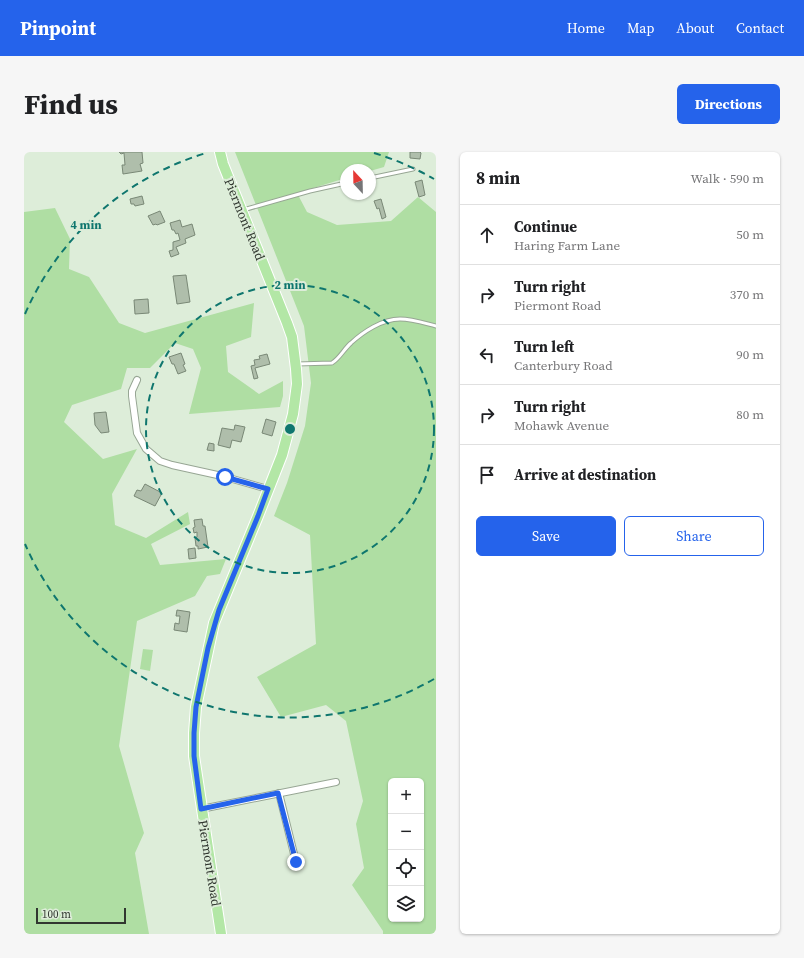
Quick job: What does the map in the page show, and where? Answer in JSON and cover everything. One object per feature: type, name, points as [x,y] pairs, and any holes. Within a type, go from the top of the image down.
[{"type":"main road","name":"Piermont Road","points":[[220,152],[223,164],[292,337],[297,384],[293,414],[282,455],[219,610],[207,655],[196,707],[194,756],[221,934]]},
{"type":"street","points":[[137,380],[132,391],[132,396],[137,432],[142,443],[152,456],[160,461],[172,465],[222,476],[268,489]]},
{"type":"street","points":[[201,809],[336,782]]},
{"type":"street","points":[[278,793],[296,862]]},
{"type":"lane","points":[[376,177],[414,169]]},
{"type":"lane","points":[[241,210],[340,184]]},
{"type":"lane","points":[[296,364],[332,363],[356,339],[377,325],[391,320],[409,320],[436,326]]},
{"type":"green space","points":[[235,152],[389,152],[384,167],[376,169],[376,164],[340,164],[340,180],[297,193],[307,212],[337,225],[391,221],[418,197],[436,212],[436,934],[383,934],[383,931],[352,885],[364,868],[356,824],[363,801],[346,721],[326,705],[281,717],[257,677],[316,644],[310,535],[274,516],[287,483],[305,426],[311,383],[304,326]]},
{"type":"green space","points":[[55,208],[70,239],[69,269],[89,277],[119,323],[145,333],[254,303],[251,337],[226,346],[228,372],[259,394],[283,381],[283,396],[280,407],[189,414],[201,368],[193,349],[175,343],[150,368],[127,368],[121,389],[72,405],[64,422],[103,459],[137,449],[112,494],[115,525],[146,538],[188,512],[190,524],[151,544],[160,565],[226,559],[220,574],[207,576],[195,596],[137,621],[119,746],[144,833],[135,853],[149,934],[24,934],[24,212]]},
{"type":"green space","points":[[143,649],[153,650],[150,671],[140,669]]},
{"type":"building","points":[[119,152],[142,152],[143,163],[140,164],[142,171],[123,174],[122,165],[125,165],[124,153],[121,154]]},
{"type":"building","points":[[410,152],[420,152],[420,159],[410,158]]},
{"type":"building","points":[[422,180],[425,195],[419,197],[415,182]]},
{"type":"building","points":[[142,196],[144,204],[135,206],[134,204],[131,204],[130,199]]},
{"type":"building","points":[[381,199],[386,217],[382,219],[379,208],[377,209],[374,201]]},
{"type":"building","points":[[160,211],[165,222],[153,225],[148,216]]},
{"type":"building","points":[[180,220],[182,227],[192,224],[195,235],[185,239],[186,243],[176,247],[179,254],[171,257],[169,251],[173,250],[173,242],[180,240],[178,233],[176,234],[174,230],[172,230],[170,223]]},
{"type":"building","points":[[186,275],[190,302],[177,304],[173,276]]},
{"type":"building","points":[[148,299],[149,313],[135,314],[134,300]]},
{"type":"building","points":[[181,353],[185,364],[183,365],[186,371],[178,374],[169,357]]},
{"type":"building","points":[[267,354],[270,364],[255,368],[258,378],[254,379],[251,366],[255,365],[254,360],[260,359],[259,356]]},
{"type":"building","points":[[106,412],[109,432],[101,433],[95,425],[94,413]]},
{"type":"building","points":[[266,419],[276,422],[272,436],[262,433]]},
{"type":"building","points":[[235,425],[245,427],[241,442],[232,440],[230,448],[218,445],[222,428],[234,430]]},
{"type":"building","points":[[209,443],[214,444],[214,451],[207,450]]},
{"type":"building","points":[[145,484],[162,493],[155,506],[134,496],[137,490],[141,491]]},
{"type":"building","points":[[202,519],[203,526],[205,526],[208,547],[198,549],[195,538],[197,537],[197,532],[194,533],[193,528],[195,527],[194,520]]},
{"type":"building","points":[[195,548],[196,558],[189,559],[188,549]]},
{"type":"building","points":[[177,610],[190,612],[187,632],[174,630],[175,623],[179,624],[180,616],[176,616]]},
{"type":"route","points":[[225,477],[268,489],[214,623],[208,648],[196,707],[194,733],[194,756],[201,809],[278,793],[296,862]]}]
